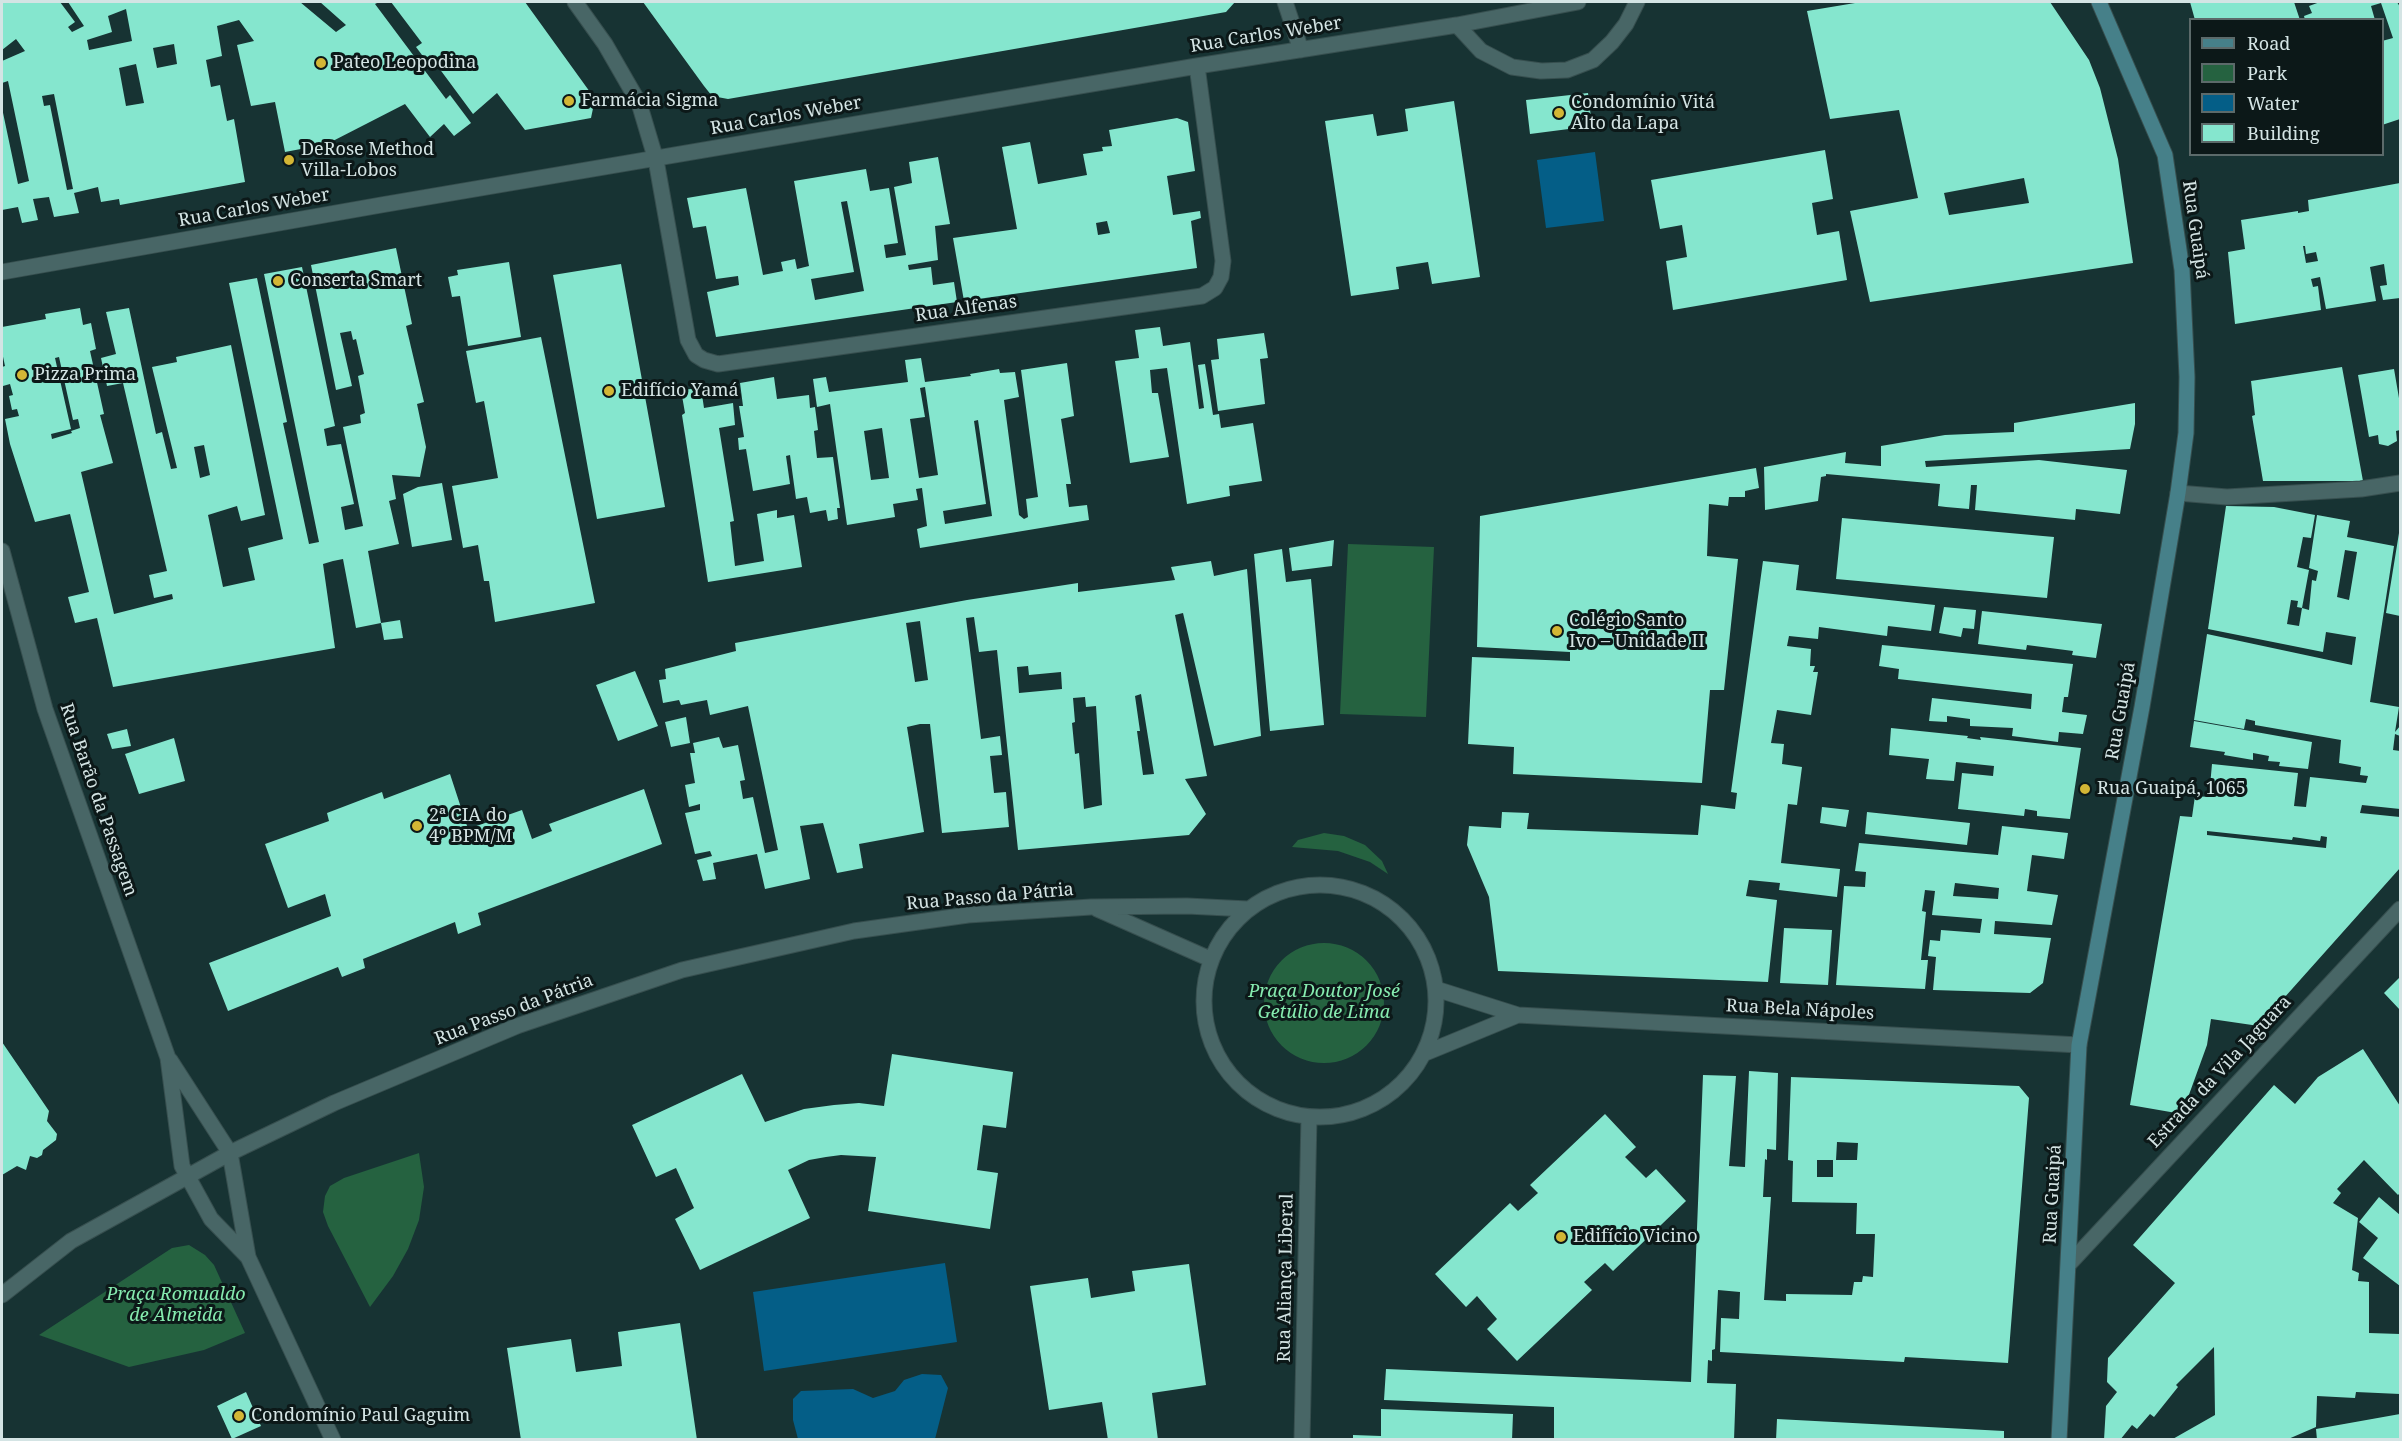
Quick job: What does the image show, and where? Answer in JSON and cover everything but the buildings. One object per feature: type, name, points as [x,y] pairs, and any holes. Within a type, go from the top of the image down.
[{"type":"main road","name":"Rua Guaipá","points":[[2059,1440],[2070,1263],[2079,1045],[2142,707],[2186,433],[2187,377],[2182,270],[2165,155],[2099,2]]},
{"type":"street","name":"Rua Alfenas","points":[[575,2],[605,44],[639,103],[656,160],[688,340],[696,355],[718,364],[1202,296],[1215,288],[1221,277],[1223,261],[1197,66]]},
{"type":"street","points":[[1285,2],[1301,50]]},
{"type":"street","name":"Rua Carlos Weber","points":[[2,272],[1197,66],[1457,25],[1578,2]]},
{"type":"street","points":[[1457,25],[1481,51],[1512,67],[1541,71],[1568,70],[1593,60],[1612,42],[1626,24],[1637,2]]},
{"type":"street","points":[[2178,493],[2227,497],[2361,489],[2400,483]]},
{"type":"street","name":"Rua Barão da Passagem","points":[[2,552],[45,709],[168,1058],[182,1166],[211,1219],[248,1257]]},
{"type":"street","points":[[1313,884],[1344,886],[1374,897],[1400,916],[1420,941],[1432,970],[1436,988],[1434,1022],[1423,1054],[1403,1082],[1376,1103],[1343,1115],[1309,1117],[1274,1109],[1244,1090],[1221,1063],[1206,1029],[1203,994],[1210,959],[1226,931],[1248,909],[1281,890],[1313,884]]},
{"type":"street","name":"Rua Passo da Pátria","points":[[2,1295],[71,1241],[230,1153],[334,1103],[516,1026],[682,970],[854,931],[969,915],[1091,907],[1187,906],[1248,909]]},
{"type":"street","name":"Rua Passo da Pátria","points":[[1091,907],[1210,959]]},
{"type":"street","name":"Estrada da Vila Jaguara","points":[[2070,1263],[2400,909]]},
{"type":"street","points":[[1436,988],[1518,1015]]},
{"type":"street","points":[[1423,1054],[1518,1015]]},
{"type":"street","name":"Rua Bela Nápoles","points":[[1518,1015],[2079,1045]]},
{"type":"street","name":"Rua Barão da Passagem","points":[[168,1058],[230,1153],[248,1257],[333,1440]]},
{"type":"street","name":"Rua Aliança Liberal","points":[[1302,1440],[1309,1117]]},
{"type":"green space","points":[[1348,544],[1434,547],[1426,717],[1340,714]]},
{"type":"green space","points":[[1324,833],[1344,836],[1365,845],[1382,861],[1388,874],[1370,862],[1338,851],[1292,847],[1298,840]]},
{"type":"green space","name":"Praça Doutor José Getúlio de Lima","points":[[1324,943],[1347,948],[1366,961],[1379,980],[1384,1003],[1379,1026],[1366,1045],[1347,1058],[1324,1063],[1301,1058],[1282,1045],[1269,1026],[1264,1003],[1269,980],[1282,961],[1301,948]]},
{"type":"green space","points":[[419,1153],[424,1187],[419,1220],[408,1249],[393,1276],[370,1307],[328,1226],[323,1212],[325,1196],[330,1186],[344,1178]]},
{"type":"green space","name":"Praça Romualdo de Almeida","points":[[189,1245],[205,1255],[214,1265],[245,1333],[204,1350],[129,1367],[39,1335],[172,1248]]},
{"type":"water","points":[[1595,152],[1604,221],[1546,228],[1537,160]]},
{"type":"water","points":[[945,1263],[957,1342],[764,1371],[753,1292]]},
{"type":"water","points":[[922,1374],[941,1375],[948,1388],[935,1439],[798,1439],[793,1420],[793,1399],[801,1391],[853,1389],[873,1398],[895,1391],[904,1380]]},
{"type":"place","name":"Pateo Leopodina","points":[[321,63]]},
{"type":"place","name":"Farmácia Sigma","points":[[569,101]]},
{"type":"place","name":"Condomínio Vitá Alto da Lapa","points":[[1559,113]]},
{"type":"place","name":"DeRose Method Villa-Lobos","points":[[289,160]]},
{"type":"place","name":"Conserta Smart","points":[[278,281]]},
{"type":"place","name":"Pizza Prima","points":[[22,375]]},
{"type":"place","name":"Edifício Yamá","points":[[609,391]]},
{"type":"place","name":"Colégio Santo Ivo – Unidade II","points":[[1557,631]]},
{"type":"place","name":"Rua Guaipá, 1065","points":[[2085,789]]},
{"type":"place","name":"2ª CIA do 4º BPM/M","points":[[417,826]]},
{"type":"place","name":"Edifício Vicino","points":[[1561,1237]]},
{"type":"place","name":"Condomínio Paul Gaguim","points":[[239,1416]]}]
